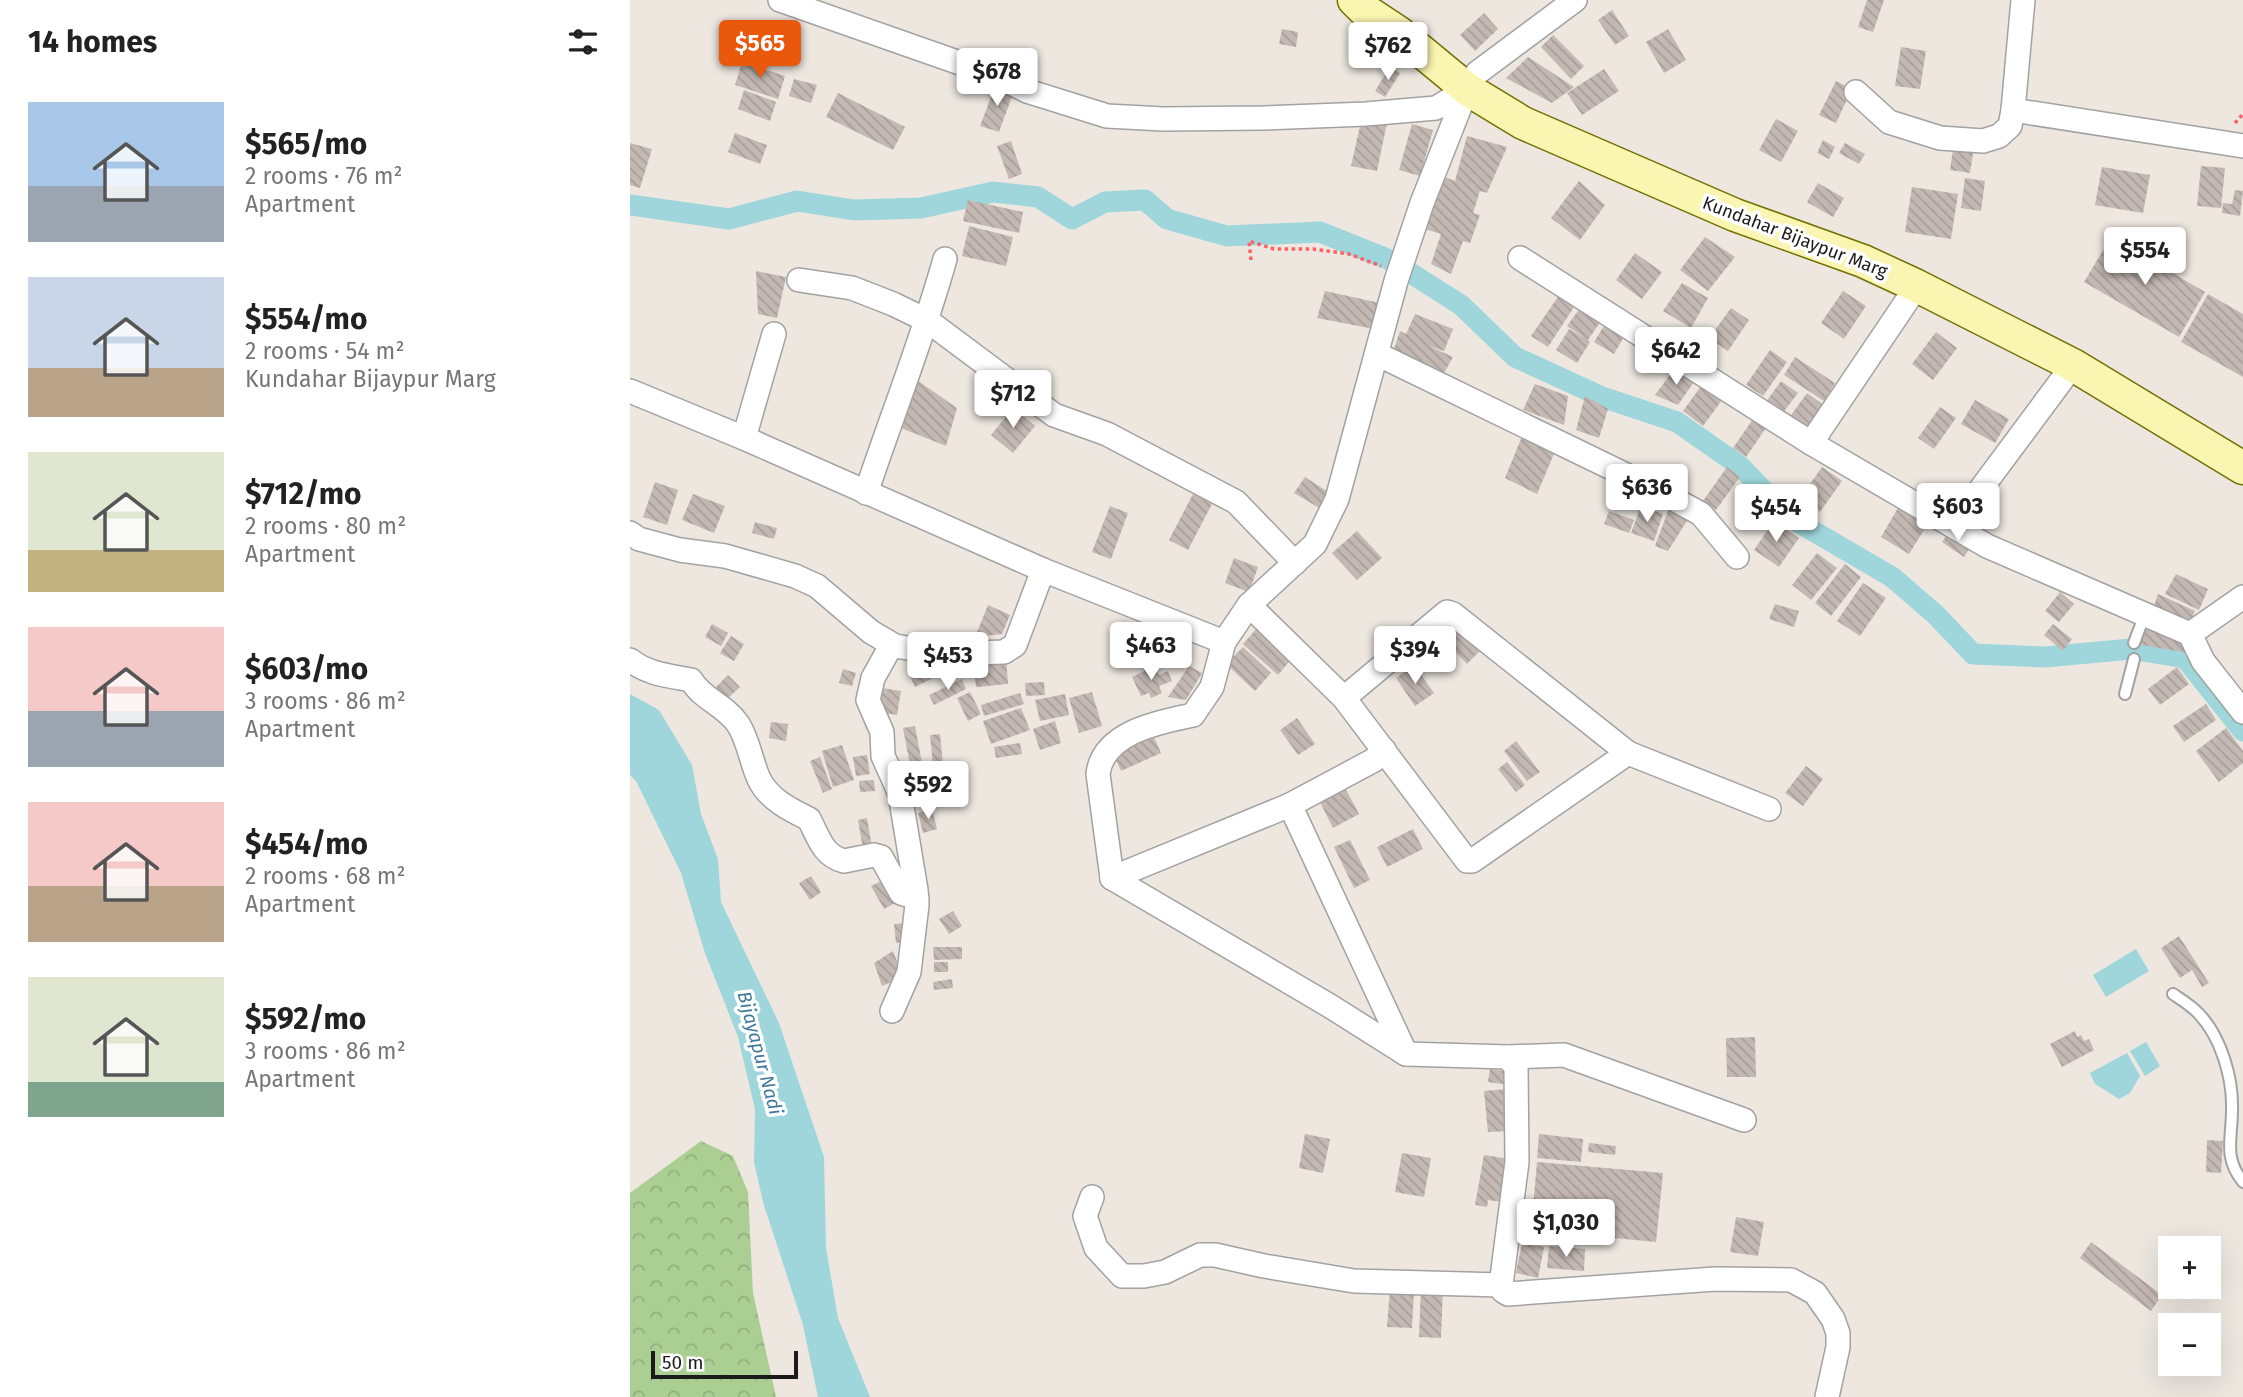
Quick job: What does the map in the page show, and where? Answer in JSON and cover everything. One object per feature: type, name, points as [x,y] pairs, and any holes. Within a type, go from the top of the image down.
[{"type":"main road","name":"Kundahar Bijaypur Marg","points":[[1354,0],[1467,89],[1523,123],[1735,215],[1863,261],[1917,286],[2074,365],[2243,468]]},
{"type":"street","points":[[780,0],[814,5],[996,76],[1027,91],[1107,116],[1263,118],[1389,112],[1436,108],[1467,89]]},
{"type":"street","points":[[1112,878],[1098,774],[1100,760],[1119,740],[1156,723],[1193,715],[1212,687],[1224,642],[1249,605],[1315,544],[1337,499],[1401,268],[1422,203],[1467,89],[1477,73],[1576,0]]},
{"type":"street","points":[[1856,92],[1889,122],[1940,138],[1983,141],[1999,136],[2010,126],[2013,110],[2024,0]]},
{"type":"street","points":[[2013,110],[2243,146]]},
{"type":"street","points":[[1520,258],[1811,443],[1987,546],[2190,634],[2203,661],[2243,712]]},
{"type":"street","points":[[866,493],[902,386],[928,321],[945,259]]},
{"type":"street","points":[[799,280],[852,288],[928,321],[1054,415],[1107,434],[1236,502],[1295,563]]},
{"type":"street","points":[[1811,443],[1917,286]]},
{"type":"street","points":[[744,438],[774,334]]},
{"type":"street","points":[[1377,354],[1701,514],[1737,557]]},
{"type":"street","points":[[1954,525],[2074,365]]},
{"type":"street","points":[[630,391],[744,438],[1043,570],[1224,642]]},
{"type":"street","points":[[630,533],[639,539],[680,550],[725,555],[795,576],[817,586],[870,632],[895,646],[945,654],[1004,652],[1016,645],[1043,570]]},
{"type":"street","points":[[2190,634],[2243,597]]},
{"type":"street","points":[[1249,605],[1344,698],[1467,861],[1472,861],[1628,753]]},
{"type":"street","points":[[1344,698],[1447,612],[1453,614],[1628,753],[1769,809]]},
{"type":"street","points":[[892,1011],[909,972],[917,898],[909,841],[902,817],[902,802],[883,756],[882,732],[868,700],[873,678],[888,651],[895,646]]},
{"type":"street","points":[[630,660],[637,666],[662,675],[691,680],[697,691],[726,710],[738,724],[760,782],[788,810],[809,819],[825,849],[844,861],[876,855],[885,863],[892,881],[901,893],[917,898]]},
{"type":"street","points":[[1112,878],[1290,804],[1374,760],[1384,750]]},
{"type":"street","points":[[1290,804],[1406,1054]]},
{"type":"street","points":[[1112,878],[1330,1006],[1406,1054],[1508,1057],[1564,1055],[1744,1120]]},
{"type":"street","points":[[1508,1057],[1516,1067],[1517,1162],[1501,1285],[1503,1291],[1508,1294],[1715,1279],[1791,1280],[1815,1293],[1833,1319],[1838,1333],[1838,1347],[1827,1397]]},
{"type":"street","points":[[1092,1197],[1084,1216],[1096,1248],[1122,1276],[1165,1272],[1200,1255],[1215,1255],[1354,1281],[1501,1285]]},
{"type":"lane","points":[[2134,643],[2145,614]]},
{"type":"lane","points":[[2125,694],[2134,659]]},
{"type":"lane","points":[[2173,994],[2200,1014],[2224,1061],[2230,1083],[2232,1107],[2231,1163],[2243,1182]]},
{"type":"path","points":[[1251,260],[1249,241],[1275,249],[1313,249],[1349,254],[1401,268]]},
{"type":"green space","points":[[701,1141],[733,1156],[748,1192],[753,1293],[776,1397],[630,1397],[630,1193]]},
{"type":"water","name":"Bijayapur Nadi","points":[[630,694],[659,710],[692,765],[701,814],[718,859],[721,902],[779,1023],[824,1157],[826,1248],[838,1318],[870,1397],[818,1397],[803,1325],[763,1202],[754,1162],[755,1109],[738,1037],[705,953],[681,873],[636,781],[630,775]]},
{"type":"water","points":[[2136,949],[2149,971],[2106,997],[2093,975]]},
{"type":"water","points":[[2146,1042],[2160,1066],[2145,1076],[2130,1051]]},
{"type":"water","points":[[2127,1053],[2140,1076],[2130,1093],[2119,1099],[2095,1084],[2090,1073]]},
{"type":"building","points":[[1867,0],[1884,0],[1873,32],[1858,27]]},
{"type":"building","points":[[1612,10],[1629,36],[1615,45],[1598,20]]},
{"type":"building","points":[[1484,13],[1498,29],[1475,51],[1460,35]]},
{"type":"building","points":[[1282,29],[1298,32],[1296,47],[1279,44]]},
{"type":"building","points":[[1668,29],[1686,60],[1664,73],[1646,42]]},
{"type":"building","points":[[1553,35],[1584,66],[1571,79],[1541,47]]},
{"type":"building","points":[[1901,47],[1926,51],[1920,89],[1895,86]]},
{"type":"building","points":[[1528,57],[1574,87],[1552,103],[1506,78]]},
{"type":"building","points":[[742,62],[785,76],[778,99],[735,85]]},
{"type":"building","points":[[1390,67],[1400,73],[1385,97],[1375,91]]},
{"type":"building","points":[[1604,69],[1619,91],[1582,115],[1567,93]]},
{"type":"building","points":[[794,79],[817,85],[811,103],[789,96]]},
{"type":"building","points":[[1836,81],[1852,89],[1836,123],[1819,115]]},
{"type":"building","points":[[996,84],[1014,91],[999,132],[980,126]]},
{"type":"building","points":[[744,90],[776,102],[770,121],[738,109]]},
{"type":"building","points":[[838,93],[905,127],[893,150],[826,117]]},
{"type":"building","points":[[1362,117],[1387,123],[1377,171],[1351,166]]},
{"type":"building","points":[[1776,119],[1798,131],[1781,162],[1759,150]]},
{"type":"building","points":[[1412,124],[1433,130],[1420,176],[1399,170]]},
{"type":"building","points":[[735,133],[767,145],[760,164],[728,152]]},
{"type":"building","points":[[1467,136],[1507,147],[1487,193],[1480,191],[1473,213],[1480,215],[1470,243],[1463,241],[1451,274],[1431,264],[1441,234],[1425,229],[1442,176],[1455,181]]},
{"type":"building","points":[[1823,140],[1835,147],[1829,159],[1817,153]]},
{"type":"building","points":[[1011,141],[1022,174],[1009,179],[997,146]]},
{"type":"building","points":[[630,143],[652,149],[640,188],[630,185]]},
{"type":"building","points":[[1845,143],[1865,154],[1859,164],[1839,153]]},
{"type":"building","points":[[1953,150],[1973,153],[1970,173],[1950,170]]},
{"type":"building","points":[[2201,166],[2225,168],[2221,208],[2197,206]]},
{"type":"building","points":[[2102,167],[2150,175],[2143,213],[2095,205]]},
{"type":"building","points":[[1965,178],[1985,181],[1981,211],[1961,208]]},
{"type":"building","points":[[1579,181],[1605,205],[1580,240],[1551,218]]},
{"type":"building","points":[[1818,183],[1844,198],[1833,217],[1807,202]]},
{"type":"building","points":[[1912,187],[1958,194],[1951,239],[1905,232]]},
{"type":"building","points":[[2235,190],[2243,191],[2240,216],[2222,213],[2223,203],[2232,204]]},
{"type":"building","points":[[968,200],[1023,212],[1019,233],[963,221]]},
{"type":"building","points":[[969,226],[1013,237],[1006,266],[962,256]]},
{"type":"building","points":[[1705,237],[1735,257],[1708,291],[1680,270]]},
{"type":"building","points":[[2111,237],[2205,292],[2179,337],[2084,282]]},
{"type":"building","points":[[1635,253],[1662,272],[1642,299],[1616,280]]},
{"type":"building","points":[[756,271],[786,277],[777,318],[758,314]]},
{"type":"building","points":[[1682,283],[1708,298],[1691,328],[1663,311]]},
{"type":"building","points":[[1325,291],[1380,303],[1374,329],[1317,318]]},
{"type":"building","points":[[1843,291],[1866,306],[1844,339],[1821,323]]},
{"type":"building","points":[[1560,294],[1576,304],[1548,347],[1531,336]]},
{"type":"building","points":[[2208,294],[2243,314],[2243,377],[2181,342]]},
{"type":"building","points":[[1583,304],[1603,318],[1577,363],[1556,350],[1569,329],[1585,338],[1567,326]]},
{"type":"building","points":[[1731,308],[1749,320],[1728,351],[1709,338]]},
{"type":"building","points":[[1415,314],[1453,329],[1444,351],[1429,346],[1453,357],[1444,373],[1393,352],[1400,331],[1406,334]]},
{"type":"building","points":[[1607,321],[1626,333],[1614,354],[1594,342]]},
{"type":"building","points":[[1936,332],[1957,348],[1933,380],[1912,364]]},
{"type":"building","points":[[1770,350],[1787,362],[1763,396],[1746,385]]},
{"type":"building","points":[[1795,357],[1835,383],[1824,401],[1784,375]]},
{"type":"building","points":[[1675,368],[1696,379],[1678,405],[1655,395]]},
{"type":"building","points":[[911,376],[957,408],[946,446],[896,426]]},
{"type":"building","points":[[1781,381],[1798,393],[1782,414],[1766,402]]},
{"type":"building","points":[[1704,382],[1725,396],[1703,426],[1683,411]]},
{"type":"building","points":[[1535,384],[1568,396],[1564,425],[1523,410]]},
{"type":"building","points":[[1807,393],[1829,409],[1811,434],[1789,418]]},
{"type":"building","points":[[1585,396],[1608,409],[1599,438],[1576,430]]},
{"type":"building","points":[[1975,400],[2009,419],[1995,443],[1961,424]]},
{"type":"building","points":[[1940,407],[1956,418],[1934,449],[1918,438]]},
{"type":"building","points":[[1013,408],[1035,426],[1013,453],[991,435]]},
{"type":"building","points":[[1755,416],[1768,425],[1746,457],[1733,448]]},
{"type":"building","points":[[1523,434],[1556,449],[1537,494],[1505,478]]},
{"type":"building","points":[[1727,467],[1740,477],[1716,510],[1703,501]]},
{"type":"building","points":[[1822,467],[1842,481],[1820,512],[1800,498]]},
{"type":"building","points":[[1305,477],[1331,494],[1321,509],[1294,493]]},
{"type":"building","points":[[655,482],[678,490],[667,525],[643,517]]},
{"type":"building","points":[[693,494],[725,506],[714,533],[682,520]]},
{"type":"building","points":[[1193,494],[1212,504],[1188,550],[1169,540]]},
{"type":"building","points":[[1671,503],[1690,516],[1668,551],[1655,546]]},
{"type":"building","points":[[1110,506],[1128,513],[1111,559],[1092,552]]},
{"type":"building","points":[[1641,506],[1663,514],[1654,541],[1631,533]]},
{"type":"building","points":[[1898,508],[1927,525],[1909,554],[1881,537]]},
{"type":"building","points":[[1609,511],[1634,520],[1629,533],[1604,524]]},
{"type":"building","points":[[1774,521],[1799,538],[1779,567],[1754,550]]},
{"type":"building","points":[[755,522],[777,528],[774,539],[752,533]]},
{"type":"building","points":[[1951,529],[1973,543],[1964,557],[1942,542]]},
{"type":"building","points":[[1357,531],[1382,558],[1357,580],[1332,553]]},
{"type":"building","points":[[1817,553],[1837,568],[1811,600],[1792,585]]},
{"type":"building","points":[[1234,558],[1258,567],[1249,592],[1225,583]]},
{"type":"building","points":[[1845,564],[1861,577],[1831,616],[1815,603]]},
{"type":"building","points":[[2176,574],[2208,589],[2199,610],[2165,594]]},
{"type":"building","points":[[1863,583],[1886,598],[1860,636],[1837,621]]},
{"type":"building","points":[[2060,592],[2074,604],[2059,622],[2045,611]]},
{"type":"building","points":[[2158,594],[2195,611],[2187,629],[2151,615]]},
{"type":"building","points":[[1775,604],[1799,611],[1794,627],[1769,619]]},
{"type":"building","points":[[988,605],[1010,615],[1002,634],[975,637]]},
{"type":"building","points":[[1454,620],[1482,649],[1467,664],[1439,635]]},
{"type":"building","points":[[2146,621],[2181,636],[2188,653],[2136,644]]},
{"type":"building","points":[[712,624],[728,633],[721,646],[705,637]]},
{"type":"building","points":[[2053,624],[2072,639],[2063,651],[2044,635]]},
{"type":"building","points":[[1258,627],[1293,657],[1278,675],[1243,644]]},
{"type":"building","points":[[731,636],[744,644],[734,661],[720,653]]},
{"type":"building","points":[[1243,647],[1271,673],[1255,691],[1226,664]]},
{"type":"building","points":[[1006,657],[1008,684],[976,687],[973,660]]},
{"type":"building","points":[[941,662],[945,672],[915,687],[910,676]]},
{"type":"building","points":[[1414,665],[1434,693],[1415,706],[1396,678]]},
{"type":"building","points":[[1155,666],[1159,675],[1168,671],[1172,681],[1159,686],[1162,693],[1151,698],[1149,693],[1141,696],[1132,677]]},
{"type":"building","points":[[1189,666],[1202,673],[1186,700],[1168,697]]},
{"type":"building","points":[[2177,667],[2189,684],[2160,705],[2148,689]]},
{"type":"building","points":[[843,669],[856,673],[852,686],[839,683]]},
{"type":"building","points":[[728,675],[740,687],[727,699],[716,687]]},
{"type":"building","points":[[962,679],[966,689],[934,705],[929,695]]},
{"type":"building","points":[[1044,682],[1045,695],[1026,696],[1025,683]]},
{"type":"building","points":[[882,688],[901,691],[897,715],[878,712]]},
{"type":"building","points":[[970,692],[981,714],[968,721],[957,698]]},
{"type":"building","points":[[1092,692],[1102,726],[1079,733],[1069,698]]},
{"type":"building","points":[[1020,693],[1024,704],[984,716],[981,705]]},
{"type":"building","points":[[1065,694],[1069,715],[1040,721],[1035,700]]},
{"type":"building","points":[[2206,704],[2216,720],[2184,742],[2173,726]]},
{"type":"building","points":[[1021,708],[1030,730],[991,744],[983,721]]},
{"type":"building","points":[[1297,718],[1315,744],[1298,755],[1280,730]]},
{"type":"building","points":[[1055,721],[1061,743],[1040,750],[1033,729]]},
{"type":"building","points":[[771,722],[788,724],[786,741],[769,738]]},
{"type":"building","points":[[915,726],[922,763],[910,765],[903,728]]},
{"type":"building","points":[[2226,728],[2243,751],[2243,763],[2219,782],[2196,751]]},
{"type":"building","points":[[940,734],[944,775],[934,776],[930,735]]},
{"type":"building","points":[[1153,735],[1161,753],[1121,771],[1113,753]]},
{"type":"building","points":[[1516,741],[1540,772],[1527,781],[1504,751]]},
{"type":"building","points":[[1020,743],[1022,754],[996,758],[994,747]]},
{"type":"building","points":[[842,745],[854,780],[833,787],[822,751]]},
{"type":"building","points":[[867,755],[870,774],[856,776],[853,757]]},
{"type":"building","points":[[820,757],[832,789],[823,793],[810,761]]},
{"type":"building","points":[[1507,762],[1525,785],[1516,792],[1498,769]]},
{"type":"building","points":[[1806,766],[1823,779],[1803,806],[1785,793]]},
{"type":"building","points":[[874,780],[875,791],[860,792],[859,781]]},
{"type":"building","points":[[1343,784],[1359,814],[1333,828],[1318,798]]},
{"type":"building","points":[[932,809],[937,829],[923,833],[918,813]]},
{"type":"building","points":[[867,818],[873,853],[864,855],[858,820]]},
{"type":"building","points":[[1413,829],[1423,849],[1387,867],[1377,847]]},
{"type":"building","points":[[1350,840],[1370,880],[1354,888],[1334,847]]},
{"type":"building","points":[[811,876],[821,892],[810,900],[799,883]]},
{"type":"building","points":[[883,880],[895,903],[884,909],[871,886]]},
{"type":"building","points":[[953,911],[962,926],[949,934],[939,919]]},
{"type":"building","points":[[908,923],[909,942],[896,943],[894,924]]},
{"type":"building","points":[[2179,936],[2209,983],[2202,987],[2192,970],[2180,978],[2161,948]]},
{"type":"building","points":[[933,947],[962,947],[962,959],[934,960]]},
{"type":"building","points":[[893,951],[903,977],[882,986],[874,963]]},
{"type":"building","points":[[934,962],[948,962],[948,972],[934,972]]},
{"type":"building","points":[[952,979],[953,988],[934,990],[933,982]]},
{"type":"building","points":[[2075,1031],[2077,1037],[2081,1035],[2084,1041],[2089,1039],[2094,1050],[2062,1067],[2050,1044]]},
{"type":"building","points":[[1755,1037],[1756,1077],[1727,1077],[1726,1038]]},
{"type":"building","points":[[1490,1069],[1510,1072],[1508,1085],[1488,1082]]},
{"type":"building","points":[[1508,1089],[1511,1131],[1488,1132],[1484,1091]]},
{"type":"building","points":[[1305,1134],[1330,1139],[1323,1173],[1299,1168]]},
{"type":"building","points":[[1539,1134],[1583,1139],[1581,1162],[1537,1158]]},
{"type":"building","points":[[2207,1140],[2223,1141],[2221,1173],[2206,1172]]},
{"type":"building","points":[[1589,1143],[1616,1146],[1615,1155],[1588,1152]]},
{"type":"building","points":[[1402,1153],[1431,1158],[1424,1197],[1395,1192]]},
{"type":"building","points":[[1484,1155],[1510,1159],[1503,1202],[1488,1200],[1487,1207],[1475,1205]]},
{"type":"building","points":[[1537,1162],[1663,1173],[1656,1242],[1531,1230]]},
{"type":"building","points":[[1736,1217],[1764,1222],[1758,1256],[1730,1252]]},
{"type":"building","points":[[2091,1242],[2158,1292],[2159,1299],[2151,1311],[2080,1258]]},
{"type":"building","points":[[1522,1243],[1544,1247],[1538,1278],[1516,1273]]},
{"type":"building","points":[[1549,1246],[1585,1249],[1584,1271],[1547,1268]]},
{"type":"building","points":[[1421,1286],[1443,1287],[1441,1338],[1419,1337]]},
{"type":"building","points":[[1390,1288],[1414,1289],[1412,1328],[1387,1327]]},
{"type":"waterway","points":[[630,205],[729,219],[797,201],[854,210],[921,208],[993,192],[1038,197],[1072,219],[1105,202],[1145,200],[1167,219],[1227,236],[1320,232],[1390,260],[1461,305],[1515,357],[1602,397],[1677,422],[1740,466],[1789,517],[1892,577],[1936,615],[1973,654],[2045,657],[2131,649],[2185,658],[2243,731]]}]
